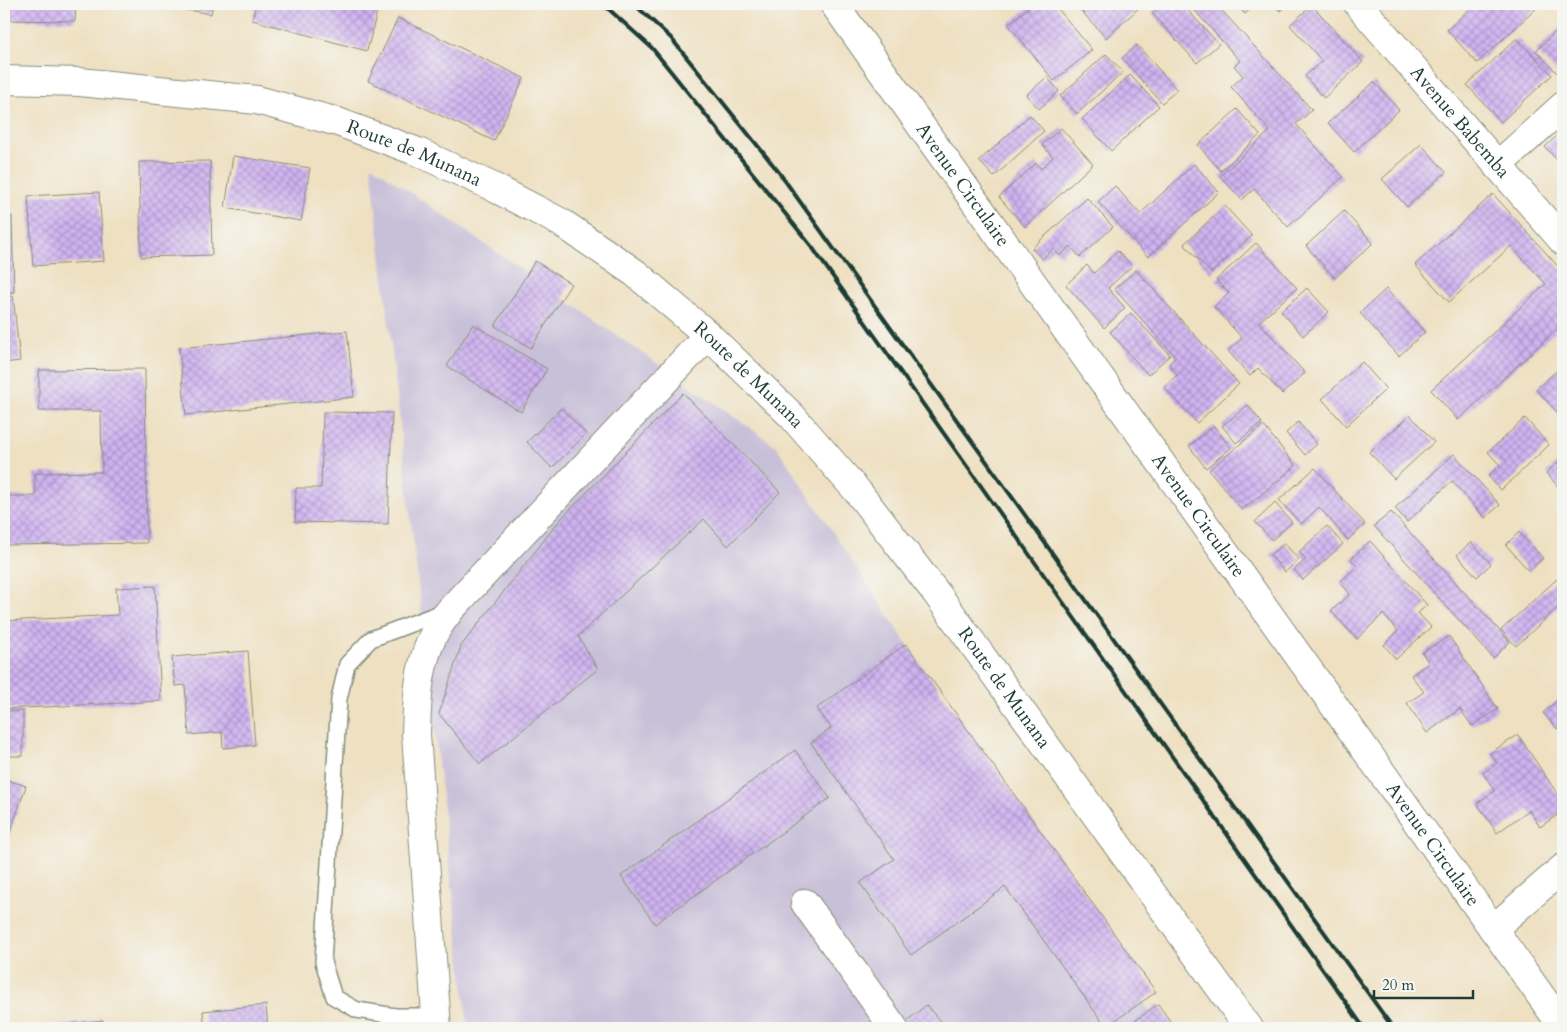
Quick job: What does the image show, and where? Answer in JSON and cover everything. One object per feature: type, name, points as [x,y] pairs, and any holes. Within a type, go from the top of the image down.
[{"type":"street","name":"Avenue Circulaire","points":[[834,4],[1563,1027]]},
{"type":"street","name":"Avenue Babemba","points":[[1358,4],[1563,241]]},
{"type":"street","name":"Route de Munana","points":[[4,80],[80,82],[257,100],[338,122],[418,152],[491,186],[562,223],[635,273],[708,334],[791,415],[858,492],[925,578],[1249,1028]]},
{"type":"street","points":[[1497,166],[1563,106]]},
{"type":"street","points":[[436,1022],[416,734],[417,692],[421,665],[432,636],[451,609],[708,334]]},
{"type":"street","points":[[1493,929],[1563,868]]},
{"type":"street","points":[[805,903],[894,1028]]},
{"type":"lane","points":[[436,1022],[357,1010],[334,997],[322,962],[339,699],[348,664],[371,640],[451,609]]},
{"type":"shaded area","points":[[371,165],[776,446],[1161,1028],[468,1028]]},
{"type":"building","points":[[4,4],[76,4],[75,21],[4,20]]},
{"type":"building","points":[[153,4],[213,4],[211,14]]},
{"type":"building","points":[[256,4],[379,4],[367,51],[252,20]]},
{"type":"building","points":[[1033,4],[1054,4],[1092,50],[1054,81],[1008,24]]},
{"type":"building","points":[[1075,4],[1139,4],[1141,6],[1106,38]]},
{"type":"building","points":[[1162,4],[1182,4],[1219,44],[1197,63],[1152,13]]},
{"type":"building","points":[[1189,4],[1216,4],[1312,110],[1296,124],[1343,177],[1288,227],[1254,189],[1242,200],[1220,176],[1270,131],[1231,87],[1243,76],[1234,66],[1240,61]]},
{"type":"building","points":[[1236,4],[1256,4],[1245,14]]},
{"type":"building","points":[[1274,4],[1287,4],[1280,11]]},
{"type":"building","points":[[1475,4],[1541,4],[1477,63],[1447,30]]},
{"type":"building","points":[[1312,5],[1363,62],[1324,98],[1305,76],[1322,61],[1290,25]]},
{"type":"building","points":[[398,18],[524,78],[494,141],[368,81]]},
{"type":"building","points":[[1563,24],[1563,71],[1559,75],[1536,51]]},
{"type":"building","points":[[1517,38],[1552,75],[1501,122],[1467,85]]},
{"type":"building","points":[[1137,45],[1177,90],[1162,103],[1122,58]]},
{"type":"building","points":[[1106,54],[1123,72],[1077,114],[1060,96]]},
{"type":"building","points":[[1130,75],[1159,106],[1111,151],[1082,119]]},
{"type":"building","points":[[1047,77],[1059,91],[1039,109],[1026,95]]},
{"type":"building","points":[[1374,82],[1399,110],[1354,152],[1328,123]]},
{"type":"building","points":[[1237,109],[1260,135],[1221,171],[1198,145]]},
{"type":"building","points":[[1030,115],[1044,131],[994,177],[979,161]]},
{"type":"building","points":[[1061,128],[1093,164],[1025,227],[999,197],[1036,163],[1041,169],[1053,157],[1042,145]]},
{"type":"building","points":[[1563,130],[1563,156],[1561,154],[1556,159],[1545,147]]},
{"type":"building","points":[[1421,144],[1446,172],[1407,207],[1382,179]]},
{"type":"building","points":[[233,156],[310,168],[301,221],[225,208]]},
{"type":"building","points":[[210,161],[212,255],[141,257],[139,162]]},
{"type":"building","points":[[1194,164],[1219,192],[1148,257],[1098,202],[1115,186],[1140,214]]},
{"type":"building","points":[[99,192],[104,261],[33,266],[28,196]]},
{"type":"building","points":[[1493,194],[1563,272],[1563,324],[1458,420],[1431,390],[1546,284],[1511,246],[1449,302],[1415,265]]},
{"type":"building","points":[[1087,198],[1113,227],[1080,257],[1070,246],[1060,256],[1053,249],[1042,259],[1032,248]]},
{"type":"building","points":[[1225,206],[1252,236],[1211,273],[1184,244]]},
{"type":"building","points":[[1344,211],[1373,243],[1335,278],[1306,246]]},
{"type":"building","points":[[12,216],[14,292],[4,293],[4,217]]},
{"type":"building","points":[[1256,243],[1297,288],[1259,322],[1305,373],[1282,394],[1258,368],[1250,376],[1228,351],[1242,338],[1214,307],[1229,293],[1216,280]]},
{"type":"building","points":[[1118,251],[1132,266],[1108,288],[1125,308],[1104,328],[1066,285],[1087,265],[1094,273]]},
{"type":"building","points":[[535,261],[571,284],[531,348],[495,326]]},
{"type":"building","points":[[1136,270],[1239,384],[1197,423],[1164,387],[1177,375],[1169,364],[1176,357],[1114,289]]},
{"type":"building","points":[[1307,288],[1329,312],[1303,336],[1281,311]]},
{"type":"building","points":[[1386,289],[1425,332],[1399,356],[1360,313]]},
{"type":"building","points":[[13,296],[20,361],[4,363],[4,297]]},
{"type":"building","points":[[1131,313],[1170,355],[1148,375],[1110,332]]},
{"type":"building","points":[[473,324],[547,369],[521,412],[447,366]]},
{"type":"building","points":[[347,331],[354,397],[186,415],[179,348]]},
{"type":"building","points":[[1362,362],[1386,389],[1346,426],[1322,399]]},
{"type":"building","points":[[1563,365],[1563,419],[1536,389]]},
{"type":"building","points":[[145,369],[147,543],[4,545],[4,496],[35,496],[35,473],[102,472],[101,411],[39,411],[39,370]]},
{"type":"building","points":[[683,393],[780,492],[728,546],[704,519],[578,636],[598,669],[480,764],[439,714],[461,646],[559,521]]},
{"type":"building","points":[[1248,405],[1262,423],[1236,443],[1222,426]]},
{"type":"building","points":[[561,408],[586,434],[552,468],[527,442]]},
{"type":"building","points":[[323,412],[392,413],[388,524],[295,522],[296,488],[321,488]]},
{"type":"building","points":[[1410,415],[1434,442],[1394,479],[1369,452]]},
{"type":"building","points":[[1525,418],[1549,445],[1501,490],[1488,476],[1500,465],[1488,452]]},
{"type":"building","points":[[1298,422],[1317,444],[1305,455],[1286,433]]},
{"type":"building","points":[[1263,425],[1296,466],[1242,510],[1209,470]]},
{"type":"building","points":[[1214,426],[1231,448],[1206,468],[1189,446]]},
{"type":"building","points":[[1454,454],[1500,505],[1485,518],[1452,481],[1407,522],[1395,508]]},
{"type":"building","points":[[1563,458],[1563,492],[1546,473]]},
{"type":"building","points":[[1315,468],[1365,524],[1348,540],[1319,507],[1301,524],[1279,500]]},
{"type":"building","points":[[1275,503],[1292,522],[1272,540],[1255,522]]},
{"type":"building","points":[[1391,512],[1510,642],[1493,658],[1374,526]]},
{"type":"building","points":[[1327,526],[1343,544],[1303,580],[1294,570],[1306,559],[1299,552]]},
{"type":"building","points":[[1519,532],[1543,558],[1529,571],[1506,545]]},
{"type":"building","points":[[1370,541],[1427,605],[1418,613],[1431,627],[1396,659],[1384,645],[1398,631],[1383,614],[1357,639],[1331,611],[1350,594],[1340,582],[1357,566],[1351,559]]},
{"type":"building","points":[[1471,542],[1491,564],[1477,577],[1457,555]]},
{"type":"building","points":[[1284,543],[1299,560],[1285,572],[1270,555]]},
{"type":"building","points":[[1557,579],[1563,586],[1563,603],[1516,646],[1501,630]]},
{"type":"building","points":[[155,586],[161,701],[4,709],[4,621],[118,615],[116,588]]},
{"type":"building","points":[[1449,636],[1498,709],[1472,726],[1460,709],[1427,733],[1407,703],[1424,692],[1411,675],[1429,663],[1422,653]]},
{"type":"building","points":[[906,644],[1156,992],[1106,1027],[1005,887],[911,955],[860,883],[894,859],[811,743],[831,728],[817,708]]},
{"type":"building","points":[[248,651],[255,745],[223,748],[222,732],[189,735],[185,685],[175,686],[172,657]]},
{"type":"building","points":[[1563,695],[1563,723],[1557,729],[1543,713]]},
{"type":"building","points":[[4,711],[23,711],[23,756],[4,756]]},
{"type":"building","points":[[1518,735],[1563,802],[1563,811],[1540,827],[1529,810],[1497,833],[1477,803],[1495,791],[1483,773],[1497,763],[1490,753]]},
{"type":"building","points":[[795,750],[830,798],[655,924],[621,876]]},
{"type":"building","points":[[4,779],[26,786],[4,851]]},
{"type":"building","points":[[1158,1004],[1175,1028],[1135,1028],[1132,1023]]},
{"type":"building","points":[[266,1005],[268,1028],[205,1028],[203,1011]]},
{"type":"building","points":[[926,1005],[946,1028],[903,1028],[901,1026]]},
{"type":"building","points":[[103,1020],[104,1028],[46,1028],[46,1027]]},
{"type":"railway","points":[[603,4],[652,48],[812,247],[1364,1028]]},
{"type":"railway","points":[[634,4],[671,38],[778,171],[1393,1028]]}]
